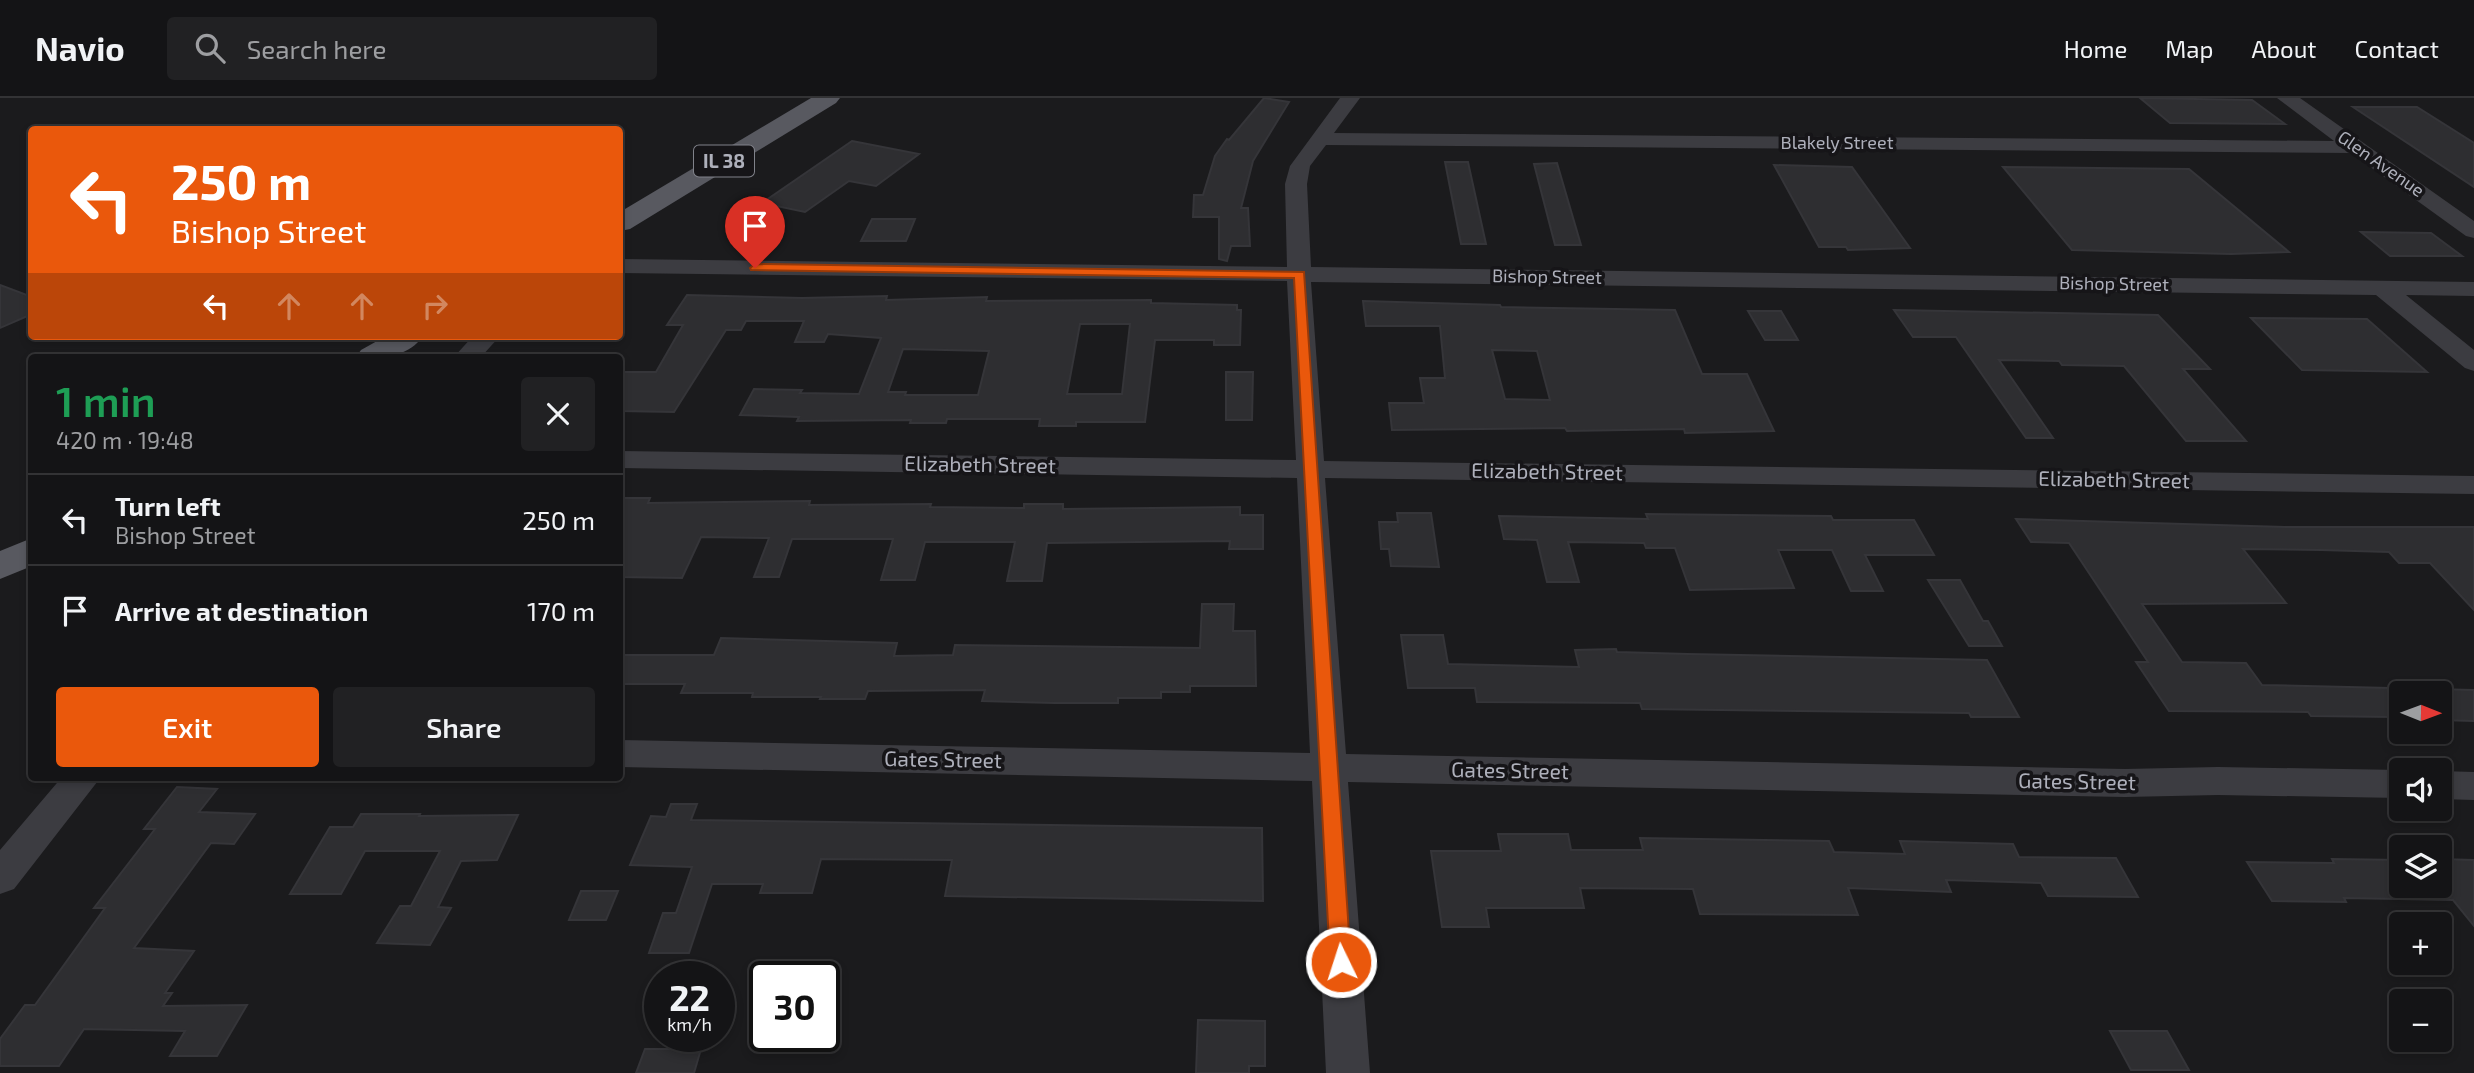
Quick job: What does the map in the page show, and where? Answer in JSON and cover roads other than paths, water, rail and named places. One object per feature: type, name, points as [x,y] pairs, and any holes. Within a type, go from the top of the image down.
[{"type":"main road","name":"IL 38","points":[[623,204],[802,98]]},
{"type":"main road","name":"IL 38","points":[[623,221],[828,98]]},
{"type":"main road","points":[[377,354],[402,340]]},
{"type":"main road","points":[[0,567],[28,552]]},
{"type":"street","points":[[1348,1073],[1310,469],[1296,184],[1300,166],[1350,98]]},
{"type":"street","name":"Glen Avenue","points":[[2287,98],[2474,231]]},
{"type":"street","name":"Blakely Street","points":[[1318,139],[2357,147]]},
{"type":"street","name":"Bishop Street","points":[[623,266],[2474,289]]},
{"type":"street","points":[[2382,288],[2474,363]]},
{"type":"street","points":[[470,354],[483,340]]},
{"type":"street","name":"Elizabeth Street","points":[[623,460],[2474,485]]},
{"type":"street","name":"Gates Street","points":[[623,754],[2125,783],[2218,781],[2389,784]]},
{"type":"street","points":[[0,878],[80,781]]},
{"type":"street","points":[[2452,785],[2474,786]]}]
